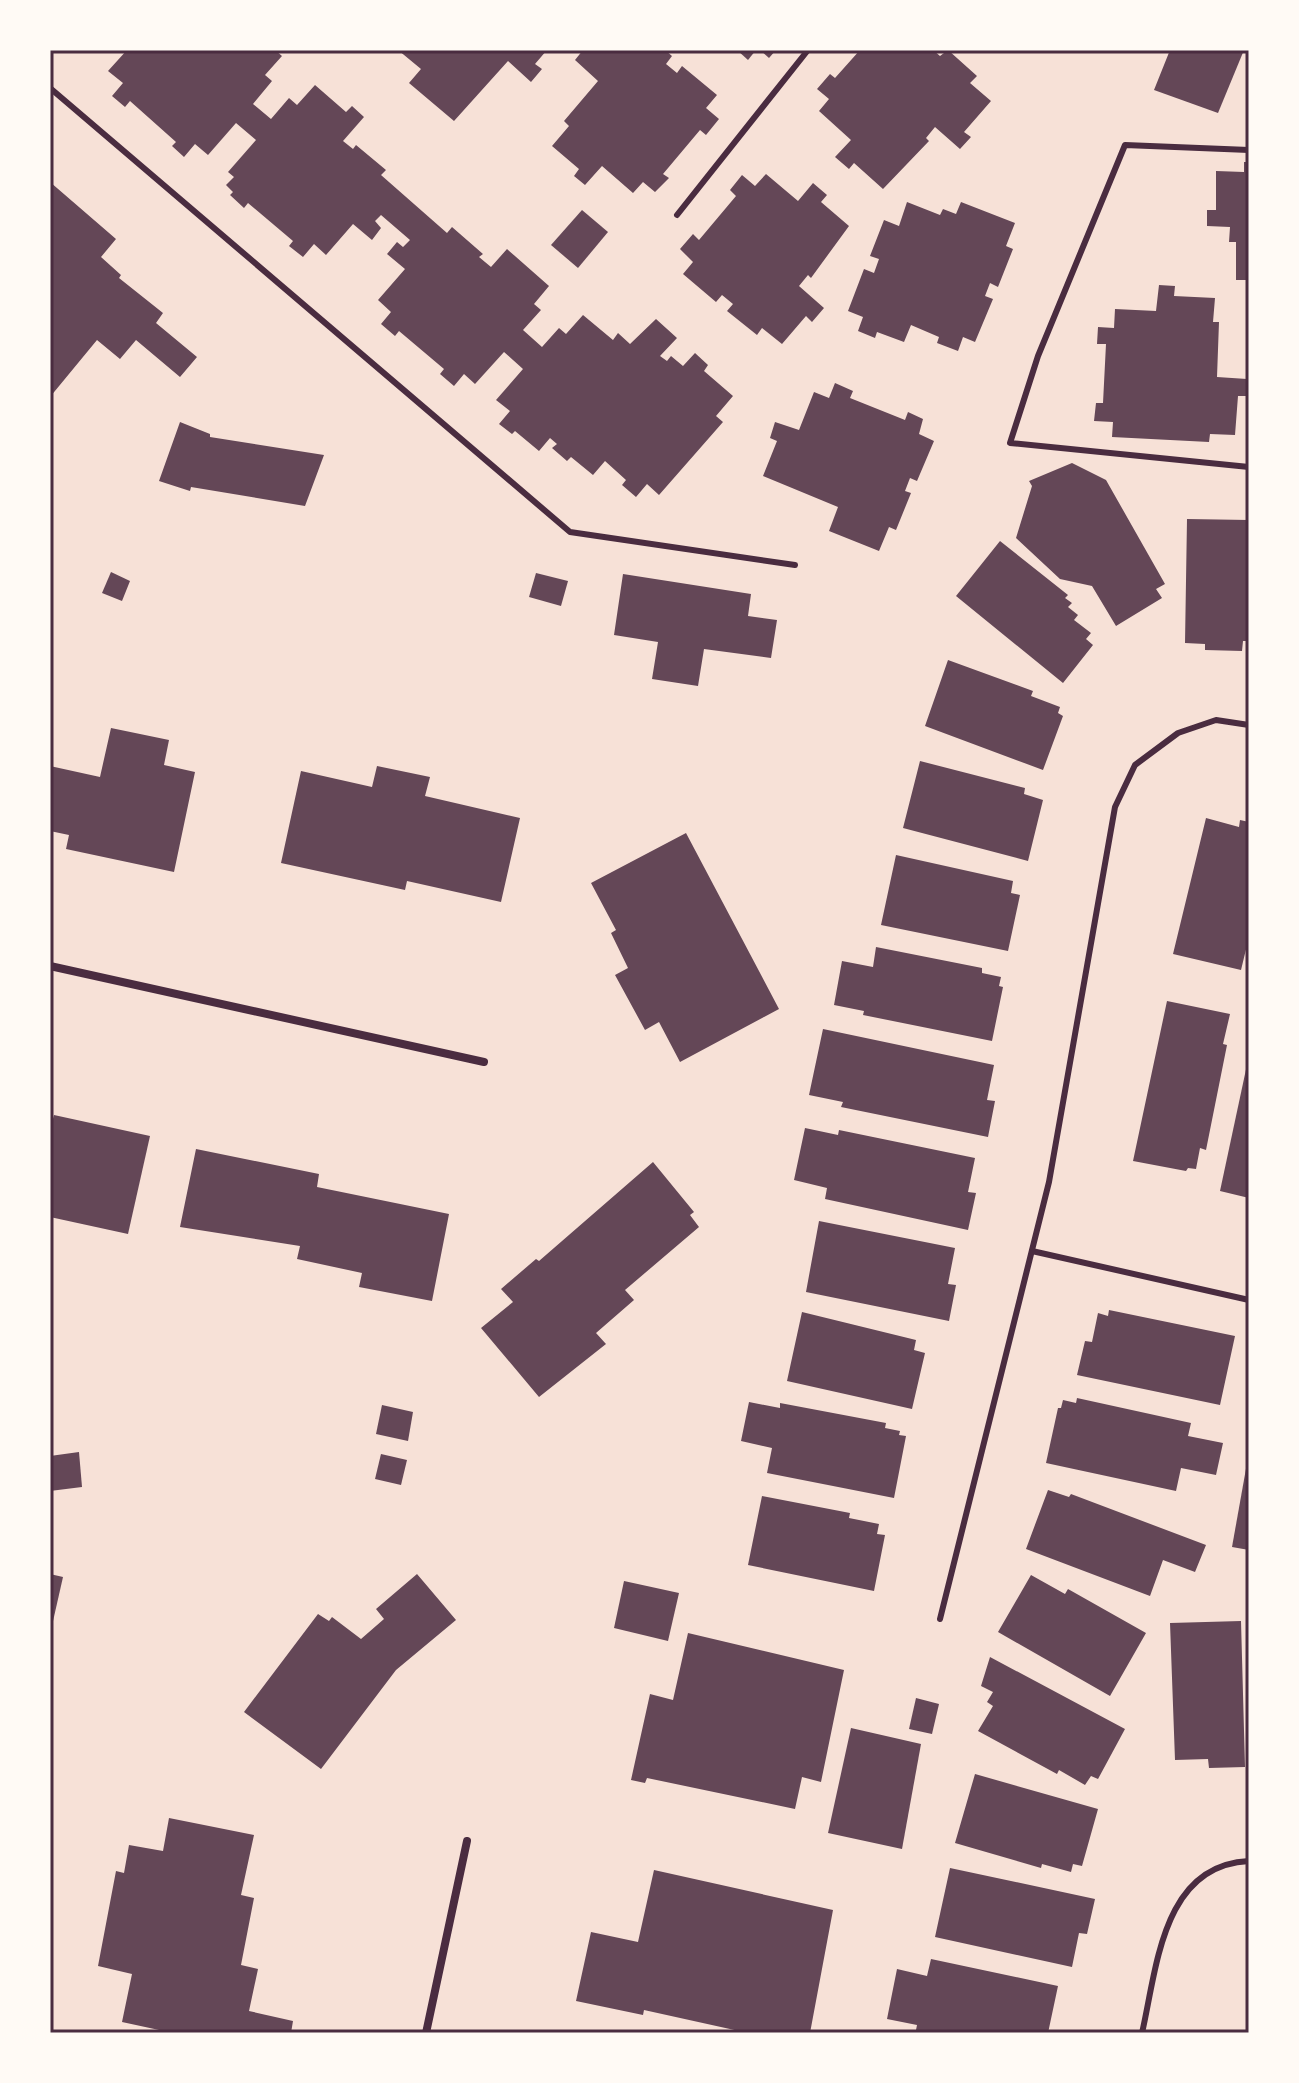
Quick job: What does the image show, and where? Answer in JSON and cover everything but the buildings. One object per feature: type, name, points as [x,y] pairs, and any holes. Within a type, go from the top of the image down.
[{"type":"street","points":[[50,966],[484,1062]]},
{"type":"street","points":[[426,2033],[467,1841]]},
{"type":"lane","points":[[677,215],[808,50]]},
{"type":"lane","points":[[50,88],[570,532],[795,565]]},
{"type":"lane","points":[[1249,150],[1125,145],[1038,356],[1010,443],[1249,467]]},
{"type":"lane","points":[[940,1619],[1049,1182],[1115,807],[1135,765],[1178,733],[1216,720],[1249,725]]},
{"type":"lane","points":[[1032,1251],[1249,1300]]},
{"type":"lane","points":[[1142,2033],[1167,1922],[1188,1888],[1209,1871],[1249,1861]]}]
